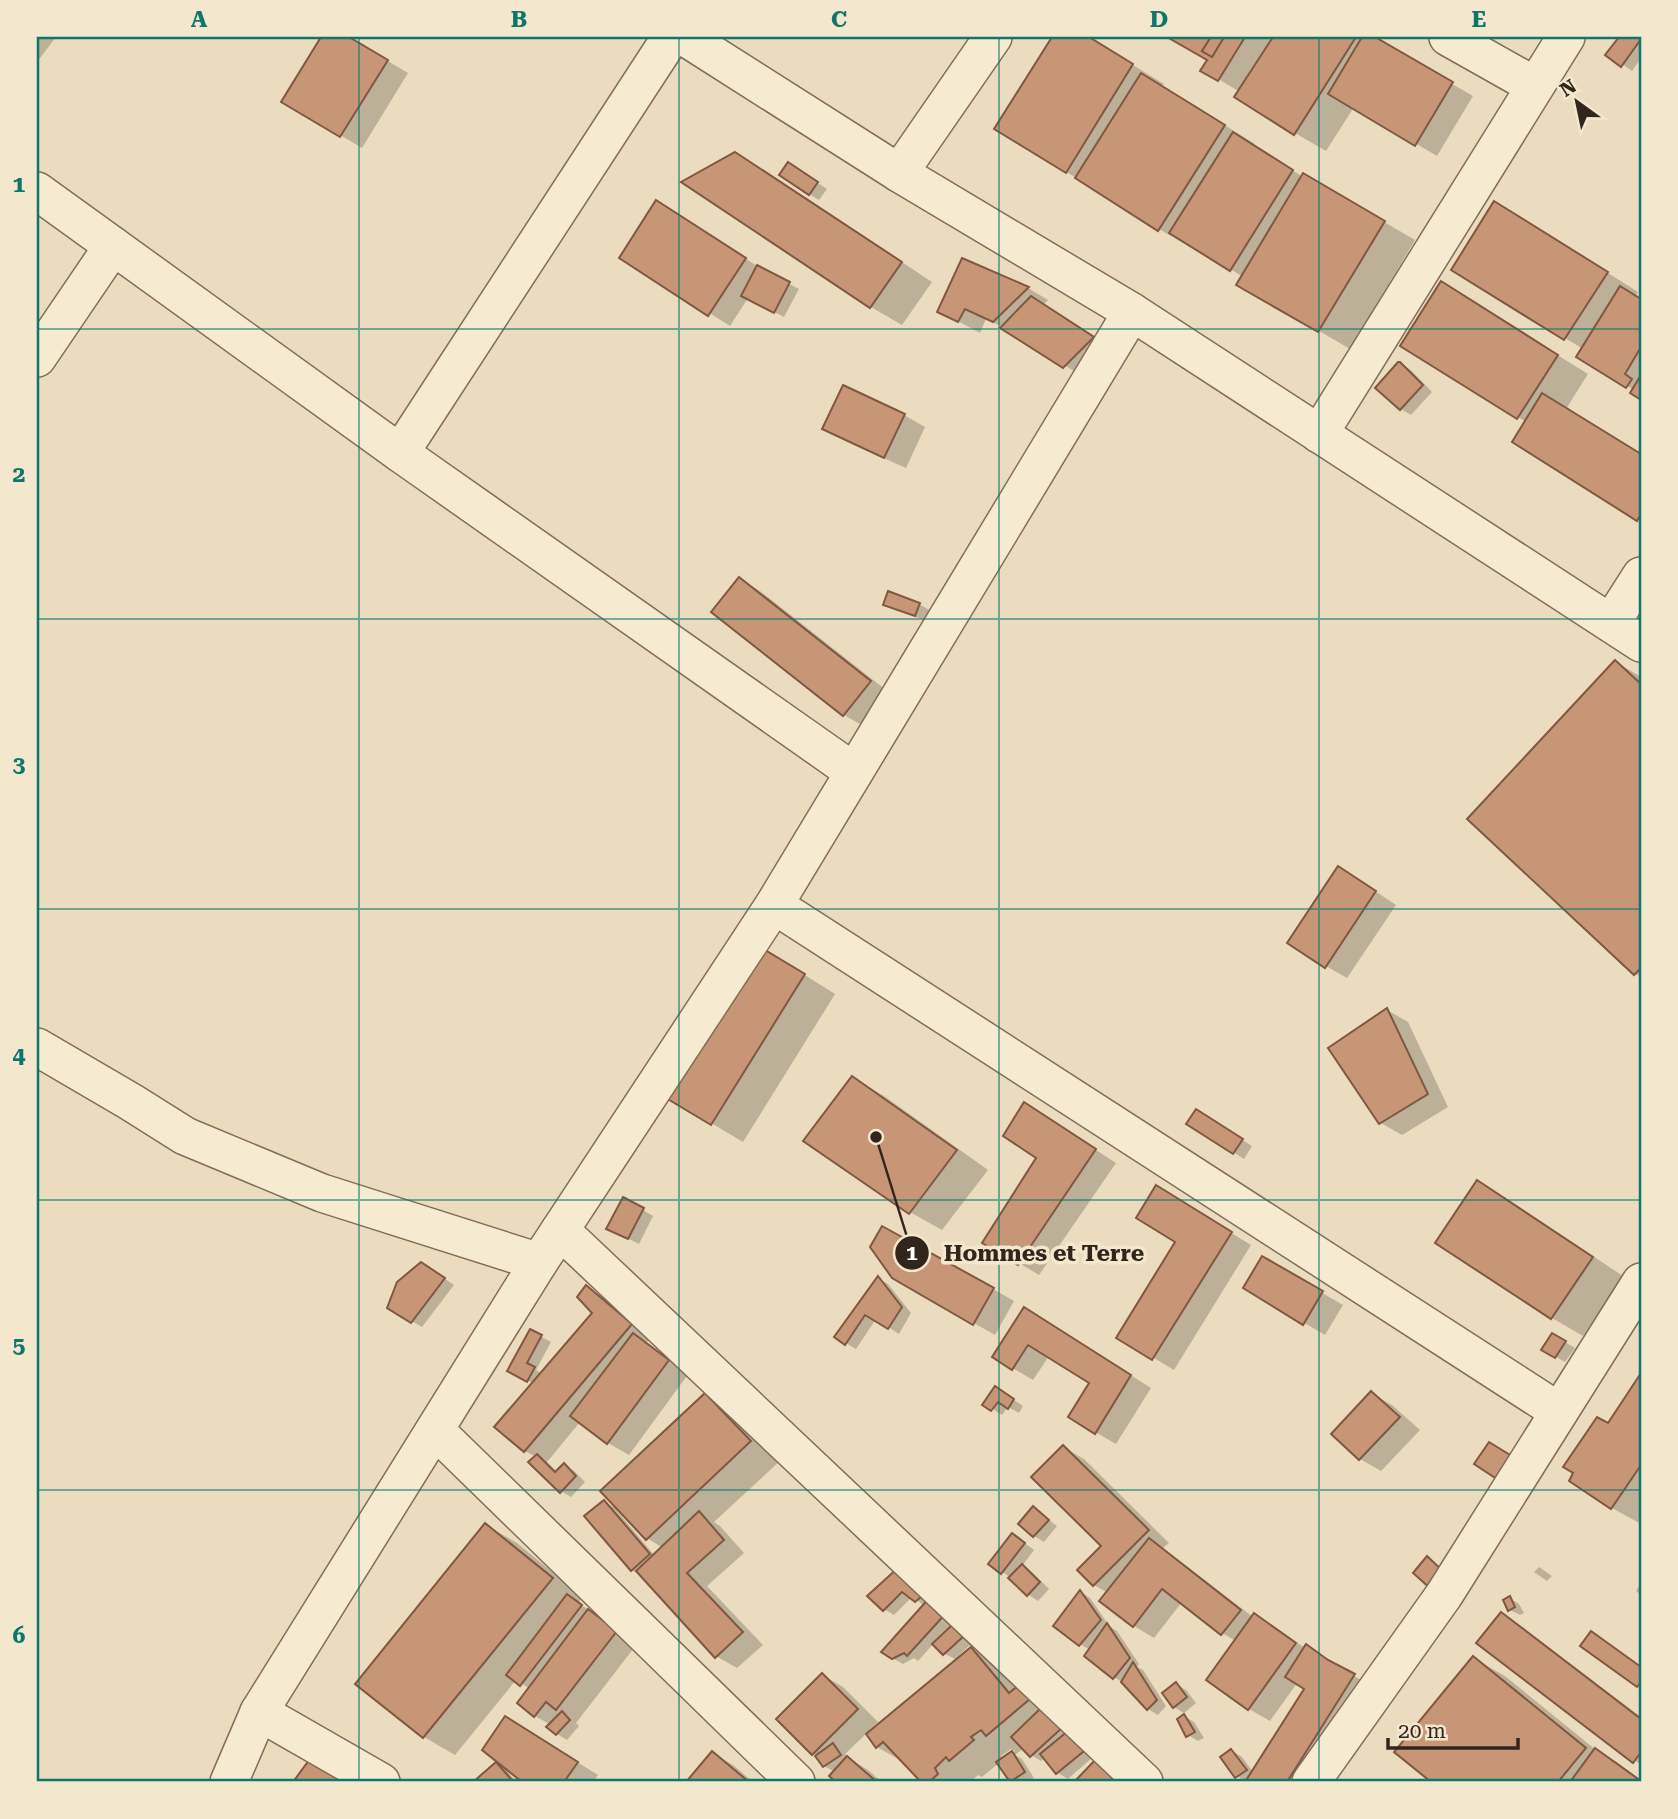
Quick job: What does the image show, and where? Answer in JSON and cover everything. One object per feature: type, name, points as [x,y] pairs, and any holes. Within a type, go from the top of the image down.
[{"type":"street","points":[[400,453],[671,37]]},
{"type":"street","points":[[685,37],[899,173],[1132,312],[1641,643]]},
{"type":"street","points":[[899,173],[993,37]]},
{"type":"street","points":[[1448,37],[1535,86]]},
{"type":"street","points":[[1319,435],[1566,37]]},
{"type":"street","points":[[37,191],[400,453],[854,772]]},
{"type":"street","points":[[37,358],[113,246]]},
{"type":"street","points":[[229,1782],[259,1712],[539,1262],[774,905],[1132,312]]},
{"type":"street","points":[[1611,623],[1641,576]]},
{"type":"street","points":[[774,905],[1558,1411]]},
{"type":"street","points":[[37,1047],[185,1136],[322,1193],[539,1262]]},
{"type":"street","points":[[560,1230],[1144,1782]]},
{"type":"street","points":[[1311,1782],[1444,1595],[1641,1282]]},
{"type":"street","points":[[435,1430],[796,1782]]},
{"type":"street","points":[[259,1712],[381,1782]]},
{"type":"building","points":[[321,37],[349,37],[388,60],[340,137],[281,102]]},
{"type":"building","points":[[1052,37],[1089,37],[1133,64],[1066,173],[994,129]]},
{"type":"building","points":[[1167,37],[1211,37],[1202,51],[1212,57],[1224,37],[1245,37],[1218,81],[1200,71],[1207,60]]},
{"type":"building","points":[[1211,37],[1224,37],[1212,57],[1202,51]]},
{"type":"building","points":[[1273,37],[1356,37],[1294,135],[1234,97]]},
{"type":"building","points":[[1362,37],[1375,37],[1453,82],[1415,146],[1328,94]]},
{"type":"building","points":[[1619,37],[1641,37],[1621,67],[1605,55]]},
{"type":"building","points":[[1141,73],[1225,125],[1158,231],[1075,178]]},
{"type":"building","points":[[1233,132],[1293,170],[1230,271],[1169,233]]},
{"type":"building","points":[[735,152],[902,262],[870,308],[681,182]]},
{"type":"building","points":[[788,162],[818,182],[809,195],[779,175]]},
{"type":"building","points":[[1303,173],[1385,221],[1318,332],[1236,285]]},
{"type":"building","points":[[656,200],[746,258],[708,316],[619,258]]},
{"type":"building","points":[[1494,201],[1608,272],[1564,340],[1451,270]]},
{"type":"building","points":[[962,258],[1029,287],[993,322],[965,309],[958,322],[937,312]]},
{"type":"building","points":[[757,265],[790,282],[774,313],[741,296]]},
{"type":"building","points":[[1441,281],[1558,355],[1517,419],[1400,346]]},
{"type":"building","points":[[1620,286],[1641,299],[1641,347],[1625,374],[1632,379],[1626,388],[1576,357]]},
{"type":"building","points":[[1031,296],[1094,337],[1063,368],[1000,328]]},
{"type":"building","points":[[1398,362],[1423,385],[1400,410],[1375,388]]},
{"type":"building","points":[[1641,375],[1641,400],[1630,393]]},
{"type":"building","points":[[843,385],[905,414],[884,458],[822,429]]},
{"type":"building","points":[[1542,393],[1641,454],[1641,514],[1637,521],[1512,442]]},
{"type":"building","points":[[739,577],[871,681],[843,716],[711,612]]},
{"type":"building","points":[[888,591],[920,603],[915,616],[883,605]]},
{"type":"building","points":[[1615,660],[1641,684],[1641,968],[1634,975],[1467,819]]},
{"type":"building","points":[[1338,866],[1376,891],[1325,968],[1287,943]]},
{"type":"building","points":[[760,947],[805,974],[711,1125],[666,1098]]},
{"type":"building","points":[[1387,1008],[1428,1094],[1379,1124],[1328,1048]]},
{"type":"building","points":[[852,1076],[957,1150],[909,1214],[803,1141]]},
{"type":"building","points":[[1024,1102],[1096,1149],[1018,1265],[982,1243],[1036,1158],[1003,1136]]},
{"type":"building","points":[[1196,1109],[1243,1139],[1233,1154],[1186,1124]]},
{"type":"building","points":[[1477,1180],[1593,1257],[1551,1319],[1435,1243]]},
{"type":"building","points":[[1156,1185],[1232,1232],[1152,1360],[1116,1338],[1175,1242],[1136,1218]]},
{"type":"building","points":[[623,1197],[644,1208],[628,1239],[606,1229]]},
{"type":"building","points":[[882,1226],[994,1288],[973,1325],[892,1278],[870,1247]]},
{"type":"building","points":[[1262,1256],[1323,1291],[1303,1325],[1243,1288]]},
{"type":"building","points":[[421,1262],[445,1278],[411,1323],[387,1308],[397,1282]]},
{"type":"building","points":[[878,1276],[902,1307],[888,1329],[865,1315],[845,1345],[834,1337]]},
{"type":"building","points":[[586,1285],[632,1324],[524,1452],[494,1427],[592,1313],[577,1297]]},
{"type":"building","points":[[1024,1307],[1131,1375],[1095,1434],[1068,1417],[1089,1383],[1028,1345],[1012,1370],[992,1357]]},
{"type":"building","points":[[530,1329],[542,1335],[527,1363],[535,1367],[527,1382],[507,1371]]},
{"type":"building","points":[[633,1333],[669,1360],[607,1444],[570,1416]]},
{"type":"building","points":[[1552,1333],[1566,1341],[1555,1358],[1541,1350]]},
{"type":"building","points":[[1641,1373],[1641,1465],[1611,1509],[1569,1481],[1573,1473],[1563,1467],[1597,1417],[1608,1423]]},
{"type":"building","points":[[995,1386],[1014,1399],[1008,1409],[998,1402],[991,1411],[982,1405]]},
{"type":"building","points":[[1371,1391],[1400,1417],[1359,1460],[1331,1434]]},
{"type":"building","points":[[705,1393],[751,1441],[646,1540],[600,1491]]},
{"type":"building","points":[[1489,1442],[1515,1458],[1500,1481],[1474,1464]]},
{"type":"building","points":[[1063,1445],[1149,1530],[1093,1586],[1077,1570],[1101,1546],[1031,1477]]},
{"type":"building","points":[[537,1454],[555,1472],[564,1463],[576,1476],[560,1493],[528,1462]]},
{"type":"building","points":[[604,1500],[650,1554],[631,1571],[584,1516]]},
{"type":"building","points":[[1033,1506],[1049,1520],[1033,1537],[1018,1524]]},
{"type":"building","points":[[699,1511],[724,1540],[687,1573],[743,1632],[715,1658],[636,1571]]},
{"type":"building","points":[[485,1523],[553,1578],[423,1738],[355,1684]]},
{"type":"building","points":[[1012,1533],[1025,1543],[1001,1574],[988,1564]]},
{"type":"building","points":[[1149,1538],[1241,1610],[1221,1635],[1162,1589],[1133,1627],[1099,1601]]},
{"type":"building","points":[[1427,1556],[1445,1573],[1431,1589],[1413,1573]]},
{"type":"building","points":[[1022,1564],[1040,1582],[1027,1596],[1008,1578]]},
{"type":"building","points":[[901,1565],[928,1591],[915,1602],[902,1592],[883,1611],[867,1596]]},
{"type":"building","points":[[1080,1590],[1101,1620],[1079,1646],[1053,1626]]},
{"type":"building","points":[[567,1594],[582,1605],[520,1686],[506,1675]]},
{"type":"building","points":[[931,1596],[948,1611],[907,1656],[904,1653],[892,1659],[881,1652]]},
{"type":"building","points":[[1510,1596],[1515,1607],[1508,1611],[1503,1600]]},
{"type":"building","points":[[588,1609],[617,1631],[556,1710],[546,1702],[534,1717],[517,1703]]},
{"type":"building","points":[[1501,1612],[1641,1719],[1641,1752],[1633,1763],[1476,1643]]},
{"type":"building","points":[[1254,1613],[1296,1643],[1248,1710],[1206,1680]]},
{"type":"building","points":[[1107,1623],[1130,1658],[1113,1679],[1084,1656]]},
{"type":"building","points":[[953,1624],[965,1635],[943,1655],[932,1644]]},
{"type":"building","points":[[1591,1631],[1641,1667],[1641,1682],[1637,1687],[1580,1646]]},
{"type":"building","points":[[1306,1644],[1328,1660],[1355,1674],[1287,1782],[1245,1782],[1304,1689],[1285,1677]]},
{"type":"building","points":[[971,1647],[1009,1693],[1025,1680],[1036,1694],[986,1736],[981,1730],[971,1737],[974,1740],[949,1761],[946,1757],[935,1768],[938,1774],[929,1782],[921,1782],[883,1742],[876,1748],[866,1734]]},
{"type":"building","points":[[1473,1656],[1586,1748],[1558,1782],[1431,1782],[1394,1752]]},
{"type":"building","points":[[1133,1662],[1157,1700],[1147,1710],[1121,1682]]},
{"type":"building","points":[[822,1673],[858,1709],[812,1755],[776,1719]]},
{"type":"building","points":[[1176,1682],[1187,1697],[1173,1708],[1162,1693]]},
{"type":"building","points":[[1044,1705],[1064,1726],[1030,1757],[1011,1737]]},
{"type":"building","points":[[562,1711],[570,1720],[556,1735],[546,1727]]},
{"type":"building","points":[[1184,1714],[1195,1732],[1186,1737],[1177,1719]]},
{"type":"building","points":[[505,1716],[578,1762],[564,1782],[522,1782],[482,1750]]},
{"type":"building","points":[[1068,1731],[1084,1751],[1056,1774],[1040,1754]]},
{"type":"building","points":[[833,1743],[841,1755],[823,1767],[815,1756]]},
{"type":"building","points":[[318,1748],[345,1768],[336,1782],[293,1782]]},
{"type":"building","points":[[1595,1748],[1641,1781],[1641,1782],[1570,1782]]},
{"type":"building","points":[[1231,1749],[1247,1770],[1235,1778],[1220,1757]]},
{"type":"building","points":[[712,1751],[749,1782],[686,1782]]},
{"type":"building","points":[[1012,1751],[1025,1772],[1010,1782],[996,1762]]},
{"type":"building","points":[[847,1756],[877,1782],[836,1782],[829,1776]]},
{"type":"building","points":[[1099,1756],[1127,1782],[1074,1782]]},
{"type":"building","points":[[496,1762],[511,1779],[507,1782],[473,1782]]},
{"type":"place","name":"Hommes et Terre","points":[[876,1137]]}]
